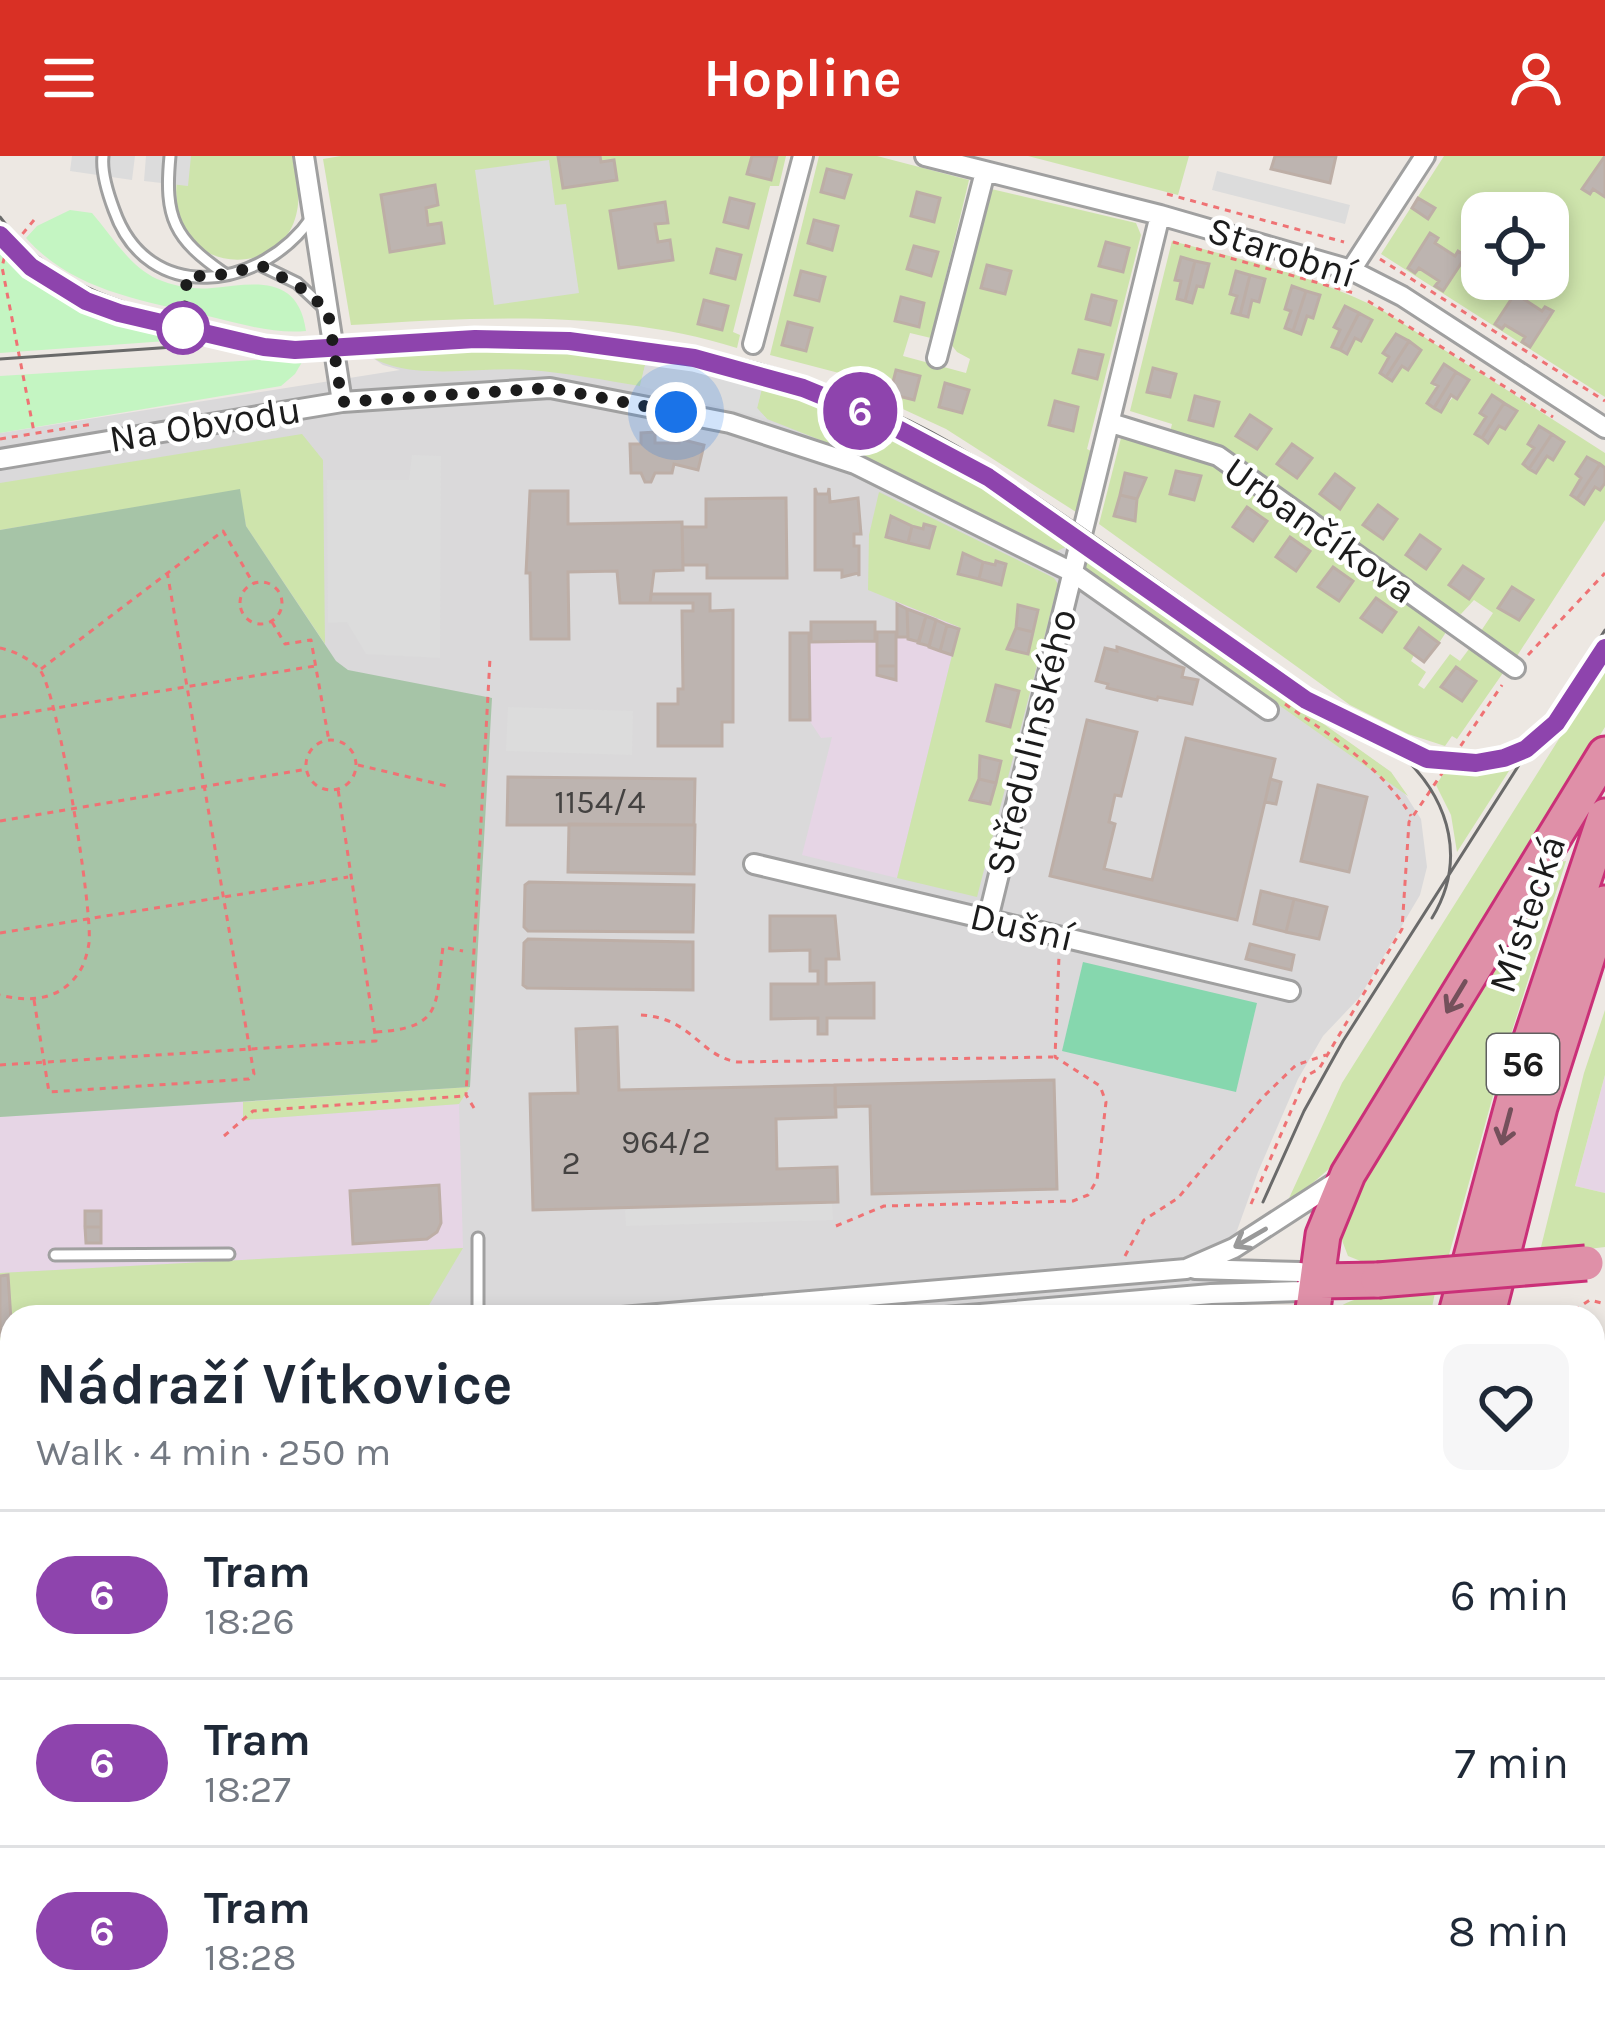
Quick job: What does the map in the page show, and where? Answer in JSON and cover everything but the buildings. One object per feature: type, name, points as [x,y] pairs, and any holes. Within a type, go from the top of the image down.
[{"type":"highway","points":[[1315,1305],[1323,1235],[1348,1174],[1605,754]]},
{"type":"highway","name":"Místecká","points":[[1458,1305],[1532,1030],[1605,816]]},
{"type":"highway","name":"Místecká","points":[[1490,1305],[1540,1107],[1605,902]]},
{"type":"highway","points":[[1320,1281],[1596,1262]]},
{"type":"street","points":[[304,156],[342,402]]},
{"type":"street","points":[[754,344],[803,156]]},
{"type":"street","name":"Starobní","points":[[925,156],[1160,214],[1351,269],[1402,296],[1605,428]]},
{"type":"street","points":[[1351,269],[1425,156]]},
{"type":"street","points":[[937,358],[985,172]]},
{"type":"street","name":"Středulinského","points":[[988,919],[1160,214]]},
{"type":"street","name":"Na Obvodu","points":[[0,458],[342,402],[550,388],[730,423],[855,464],[1072,572],[1268,710]]},
{"type":"street","name":"Urbančíkova","points":[[1111,423],[1218,456],[1515,668]]},
{"type":"street","name":"Dušní","points":[[754,864],[1290,991]]},
{"type":"street","points":[[1186,1269],[1234,1247],[1348,1174]]},
{"type":"street","points":[[761,1305],[1186,1269],[1300,1272],[1320,1281]]},
{"type":"street","points":[[1084,1305],[1301,1291],[1320,1281]]},
{"type":"lane","points":[[103,156],[101,165],[120,226],[157,266],[187,276],[262,266],[287,247],[313,215]]},
{"type":"lane","points":[[170,156],[168,202],[180,236],[225,274]]},
{"type":"lane","points":[[262,266],[297,283],[328,312]]},
{"type":"lane","points":[[478,1238],[478,1305]]},
{"type":"lane","points":[[55,1255],[229,1253]]},
{"type":"path","points":[[34,220],[4,255],[1,267],[27,374],[35,433]]},
{"type":"path","points":[[1155,238],[1358,295],[1567,426]]},
{"type":"path","points":[[21,347],[27,351]]},
{"type":"path","points":[[39,670],[223,531],[253,584]]},
{"type":"path","points":[[34,1000],[49,1092],[249,1079],[254,1074],[166,571]]},
{"type":"path","points":[[1251,1204],[1306,1076],[1319,1069],[1402,929],[1409,822],[1515,668],[1605,573]]},
{"type":"path","points":[[266,583],[281,596],[282,609],[272,622],[253,623],[242,614],[240,599],[253,584],[266,583]]},
{"type":"path","points":[[272,622],[285,644],[311,640],[328,740]]},
{"type":"path","points":[[0,648],[39,670],[55,709],[90,940],[81,968],[60,992],[34,1000],[0,995]]},
{"type":"path","points":[[474,1108],[466,1096],[490,658]]},
{"type":"path","points":[[0,717],[315,666]]},
{"type":"path","points":[[328,740],[350,749],[356,765],[351,780],[338,789],[322,788],[307,769],[309,754],[328,740]]},
{"type":"path","points":[[356,765],[451,787]]},
{"type":"path","points":[[0,821],[307,769]]},
{"type":"path","points":[[0,1065],[376,1041],[338,789]]},
{"type":"path","points":[[0,933],[349,877]]},
{"type":"path","points":[[1055,1057],[1060,936]]},
{"type":"path","points":[[375,1032],[421,1024],[435,1002],[443,947],[463,952]]},
{"type":"path","points":[[641,1015],[670,1019],[718,1055],[738,1062],[1055,1057],[1105,1094],[1097,1180],[1088,1195],[1073,1201],[884,1206],[836,1226]]},
{"type":"path","points":[[1120,1274],[1127,1248],[1144,1220],[1178,1198],[1295,1065],[1327,1055]]},
{"type":"path","points":[[224,1136],[253,1111],[466,1096]]},
{"type":"shaded area","points":[[72,156],[135,156],[132,180],[70,171]]},
{"type":"shaded area","points":[[146,156],[191,156],[188,186],[144,181]]},
{"type":"shaded area","points":[[549,160],[555,205],[566,204],[579,293],[494,305],[475,170]]},
{"type":"shaded area","points":[[1217,171],[1350,205],[1345,224],[1212,190]]},
{"type":"shaded area","points":[[538,348],[647,357],[762,388],[877,427],[983,486],[1391,772],[1421,819],[1427,867],[1420,895],[1359,998],[1323,1036],[1298,1079],[1258,1172],[1210,1305],[0,1305],[0,433],[400,370],[367,354]]},
{"type":"shaded area","points":[[647,357],[762,388],[757,408],[767,419],[640,386]]},
{"type":"shaded area","points":[[412,455],[441,456],[440,658],[366,654],[347,622],[328,623],[327,480],[409,480]]},
{"type":"shaded area","points":[[897,601],[959,627],[897,878],[802,855],[832,737],[821,738],[809,720],[790,720],[790,633],[810,633],[811,622],[875,622],[876,633],[896,632]]},
{"type":"shaded area","points":[[508,707],[633,711],[632,755],[506,751]]},
{"type":"shaded area","points":[[1605,1075],[1605,1193],[1575,1186]]},
{"type":"shaded area","points":[[243,1102],[244,1120],[459,1104],[463,1248],[0,1273],[0,1117]]},
{"type":"shaded area","points":[[832,1203],[833,1220],[626,1226],[625,1210]]},
{"type":"green space","points":[[179,156],[292,156],[298,197],[290,231],[277,246],[242,260],[206,252],[181,221],[176,188]]},
{"type":"green space","points":[[786,156],[779,186],[770,186],[733,332],[740,335],[737,348],[691,335],[594,321],[496,318],[351,325],[323,159]]},
{"type":"green space","points":[[819,156],[877,156],[969,180],[931,338],[910,333],[903,356],[966,373],[970,359],[950,343],[987,188],[1136,223],[1141,235],[1087,449],[1091,451],[1076,512],[946,429],[838,379],[839,373],[770,355]]},
{"type":"green space","points":[[1028,156],[1189,156],[1178,195]]},
{"type":"green space","points":[[1444,156],[1605,156],[1605,397],[1381,254]]},
{"type":"green space","points":[[70,210],[92,213],[129,258],[163,281],[184,287],[258,285],[284,291],[294,299],[306,331],[242,324],[132,298],[64,270],[26,238],[37,226]]},
{"type":"green space","points":[[1172,241],[1306,278],[1382,310],[1605,453],[1605,520],[1517,656],[1481,631],[1493,613],[1474,600],[1461,614],[1454,612],[1223,449],[1170,432],[1172,424],[1130,411]],"holes":[[[1443,365],[1468,380],[1441,411],[1427,403]]]},
{"type":"green space","points":[[0,245],[37,280],[82,307],[194,339],[0,353]]},
{"type":"green space","points":[[475,348],[647,357],[640,386],[530,370],[423,371],[383,363],[367,354]]},
{"type":"green space","points":[[305,357],[281,386],[0,433],[0,376]]},
{"type":"green space","points":[[762,388],[877,427],[983,486],[1068,546],[1057,551],[871,460],[767,419],[757,408]]},
{"type":"green space","points":[[302,434],[323,460],[325,644],[246,526],[239,490],[0,530],[0,483]]},
{"type":"green space","points":[[1125,436],[1220,465],[1448,629],[1439,643],[1418,629],[1405,647],[1414,655],[1411,661],[1426,672],[1418,685],[1424,689],[1450,654],[1460,661],[1472,645],[1505,670],[1457,739],[1452,736],[1445,746],[1408,734],[1350,705],[1099,524]]},
{"type":"green space","points":[[240,489],[246,526],[336,661],[348,670],[492,698],[470,1087],[0,1117],[0,530]]},
{"type":"green space","points":[[879,492],[1058,584],[977,897],[897,878],[959,627],[868,590],[869,535]]},
{"type":"green space","points":[[1086,555],[1391,772],[1408,796],[1100,579],[1095,580],[1086,572]]},
{"type":"green space","points":[[1605,666],[1605,727],[1338,1161],[1285,1207],[1342,1083]]},
{"type":"green space","points":[[1516,760],[1457,852],[1451,815],[1436,785],[1448,767],[1488,767]]},
{"type":"green space","points":[[1566,861],[1504,1056],[1447,1262],[1373,1266],[1348,1256],[1338,1230],[1349,1205],[1551,863]]},
{"type":"green space","points":[[1083,962],[1257,1003],[1236,1092],[1062,1051]]},
{"type":"green space","points":[[1605,1010],[1605,1075],[1575,1186],[1605,1193],[1605,1247],[1539,1255],[1584,1073]]},
{"type":"green space","points":[[470,1087],[459,1104],[243,1120],[243,1102]]},
{"type":"green space","points":[[463,1248],[429,1305],[0,1305],[0,1273]]},
{"type":"green space","points":[[1435,1293],[1432,1305],[1344,1305],[1363,1298]]},
{"type":"tram line","points":[[0,217],[52,268],[82,285],[148,309],[253,334]]},
{"type":"tram line","name":"6","points":[[0,235],[31,267],[86,301],[264,347],[295,350],[475,339],[569,341],[694,358],[803,388],[881,420],[988,477],[1306,700],[1427,759],[1476,763],[1526,749],[1556,723],[1605,648]]},
{"type":"tram line","points":[[0,359],[374,334],[531,331],[681,346],[832,387],[910,421],[996,470],[1405,758],[1433,794],[1448,834],[1449,876],[1432,918]]},
{"type":"tram line","points":[[1263,1202],[1304,1111],[1343,1041],[1605,630]]},
{"type":"tram line","points":[[1402,749],[1434,760],[1466,763],[1498,759],[1529,747]]},
{"type":"route","points":[[183,328],[187,276],[262,266],[297,283],[328,312],[342,402],[550,388],[676,412]]}]
